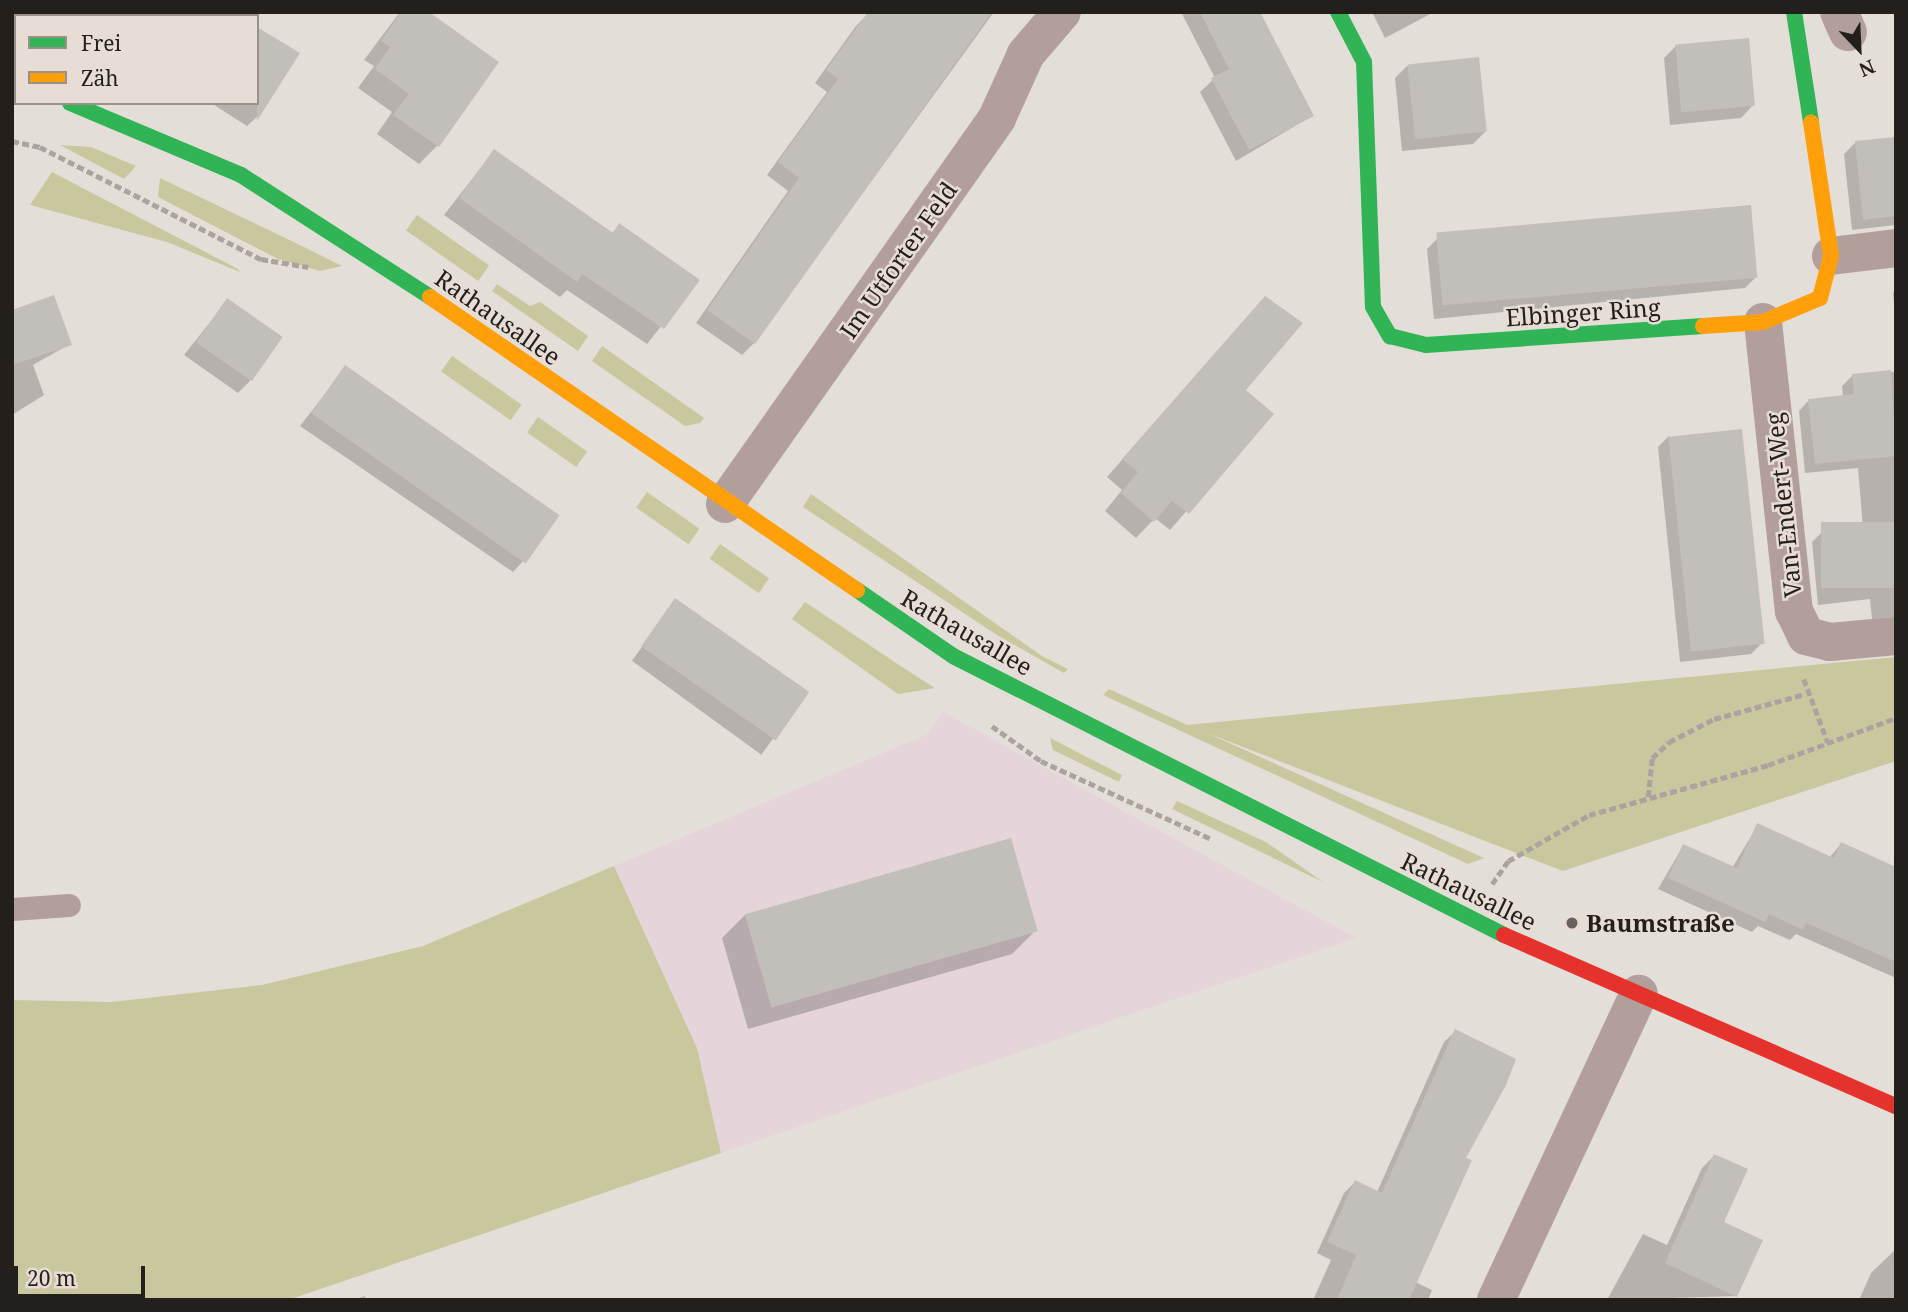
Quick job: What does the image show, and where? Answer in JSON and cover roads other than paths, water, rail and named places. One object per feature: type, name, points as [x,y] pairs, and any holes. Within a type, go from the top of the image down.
[{"type":"street","name":"Im Utforter Feld","points":[[725,504],[997,118],[1026,54],[1062,12]]},
{"type":"street","name":"Elbinger Ring","points":[[1338,12],[1364,62],[1373,307],[1390,337],[1426,345],[1763,323],[1820,298],[1830,256],[1794,12]]},
{"type":"street","name":"Rathausallee","points":[[74,105],[252,182],[355,245],[725,504],[953,656],[1466,918],[1896,1106]]},
{"type":"street","points":[[1830,256],[1896,248]]},
{"type":"street","name":"Van-Endert-Weg","points":[[1763,323],[1794,611],[1806,636],[1830,642],[1896,636]]},
{"type":"street","points":[[1496,1300],[1639,994]]},
{"type":"lane","points":[[12,909],[69,905]]},
{"type":"place","name":"Baumstraße","points":[[1572,923]]}]
